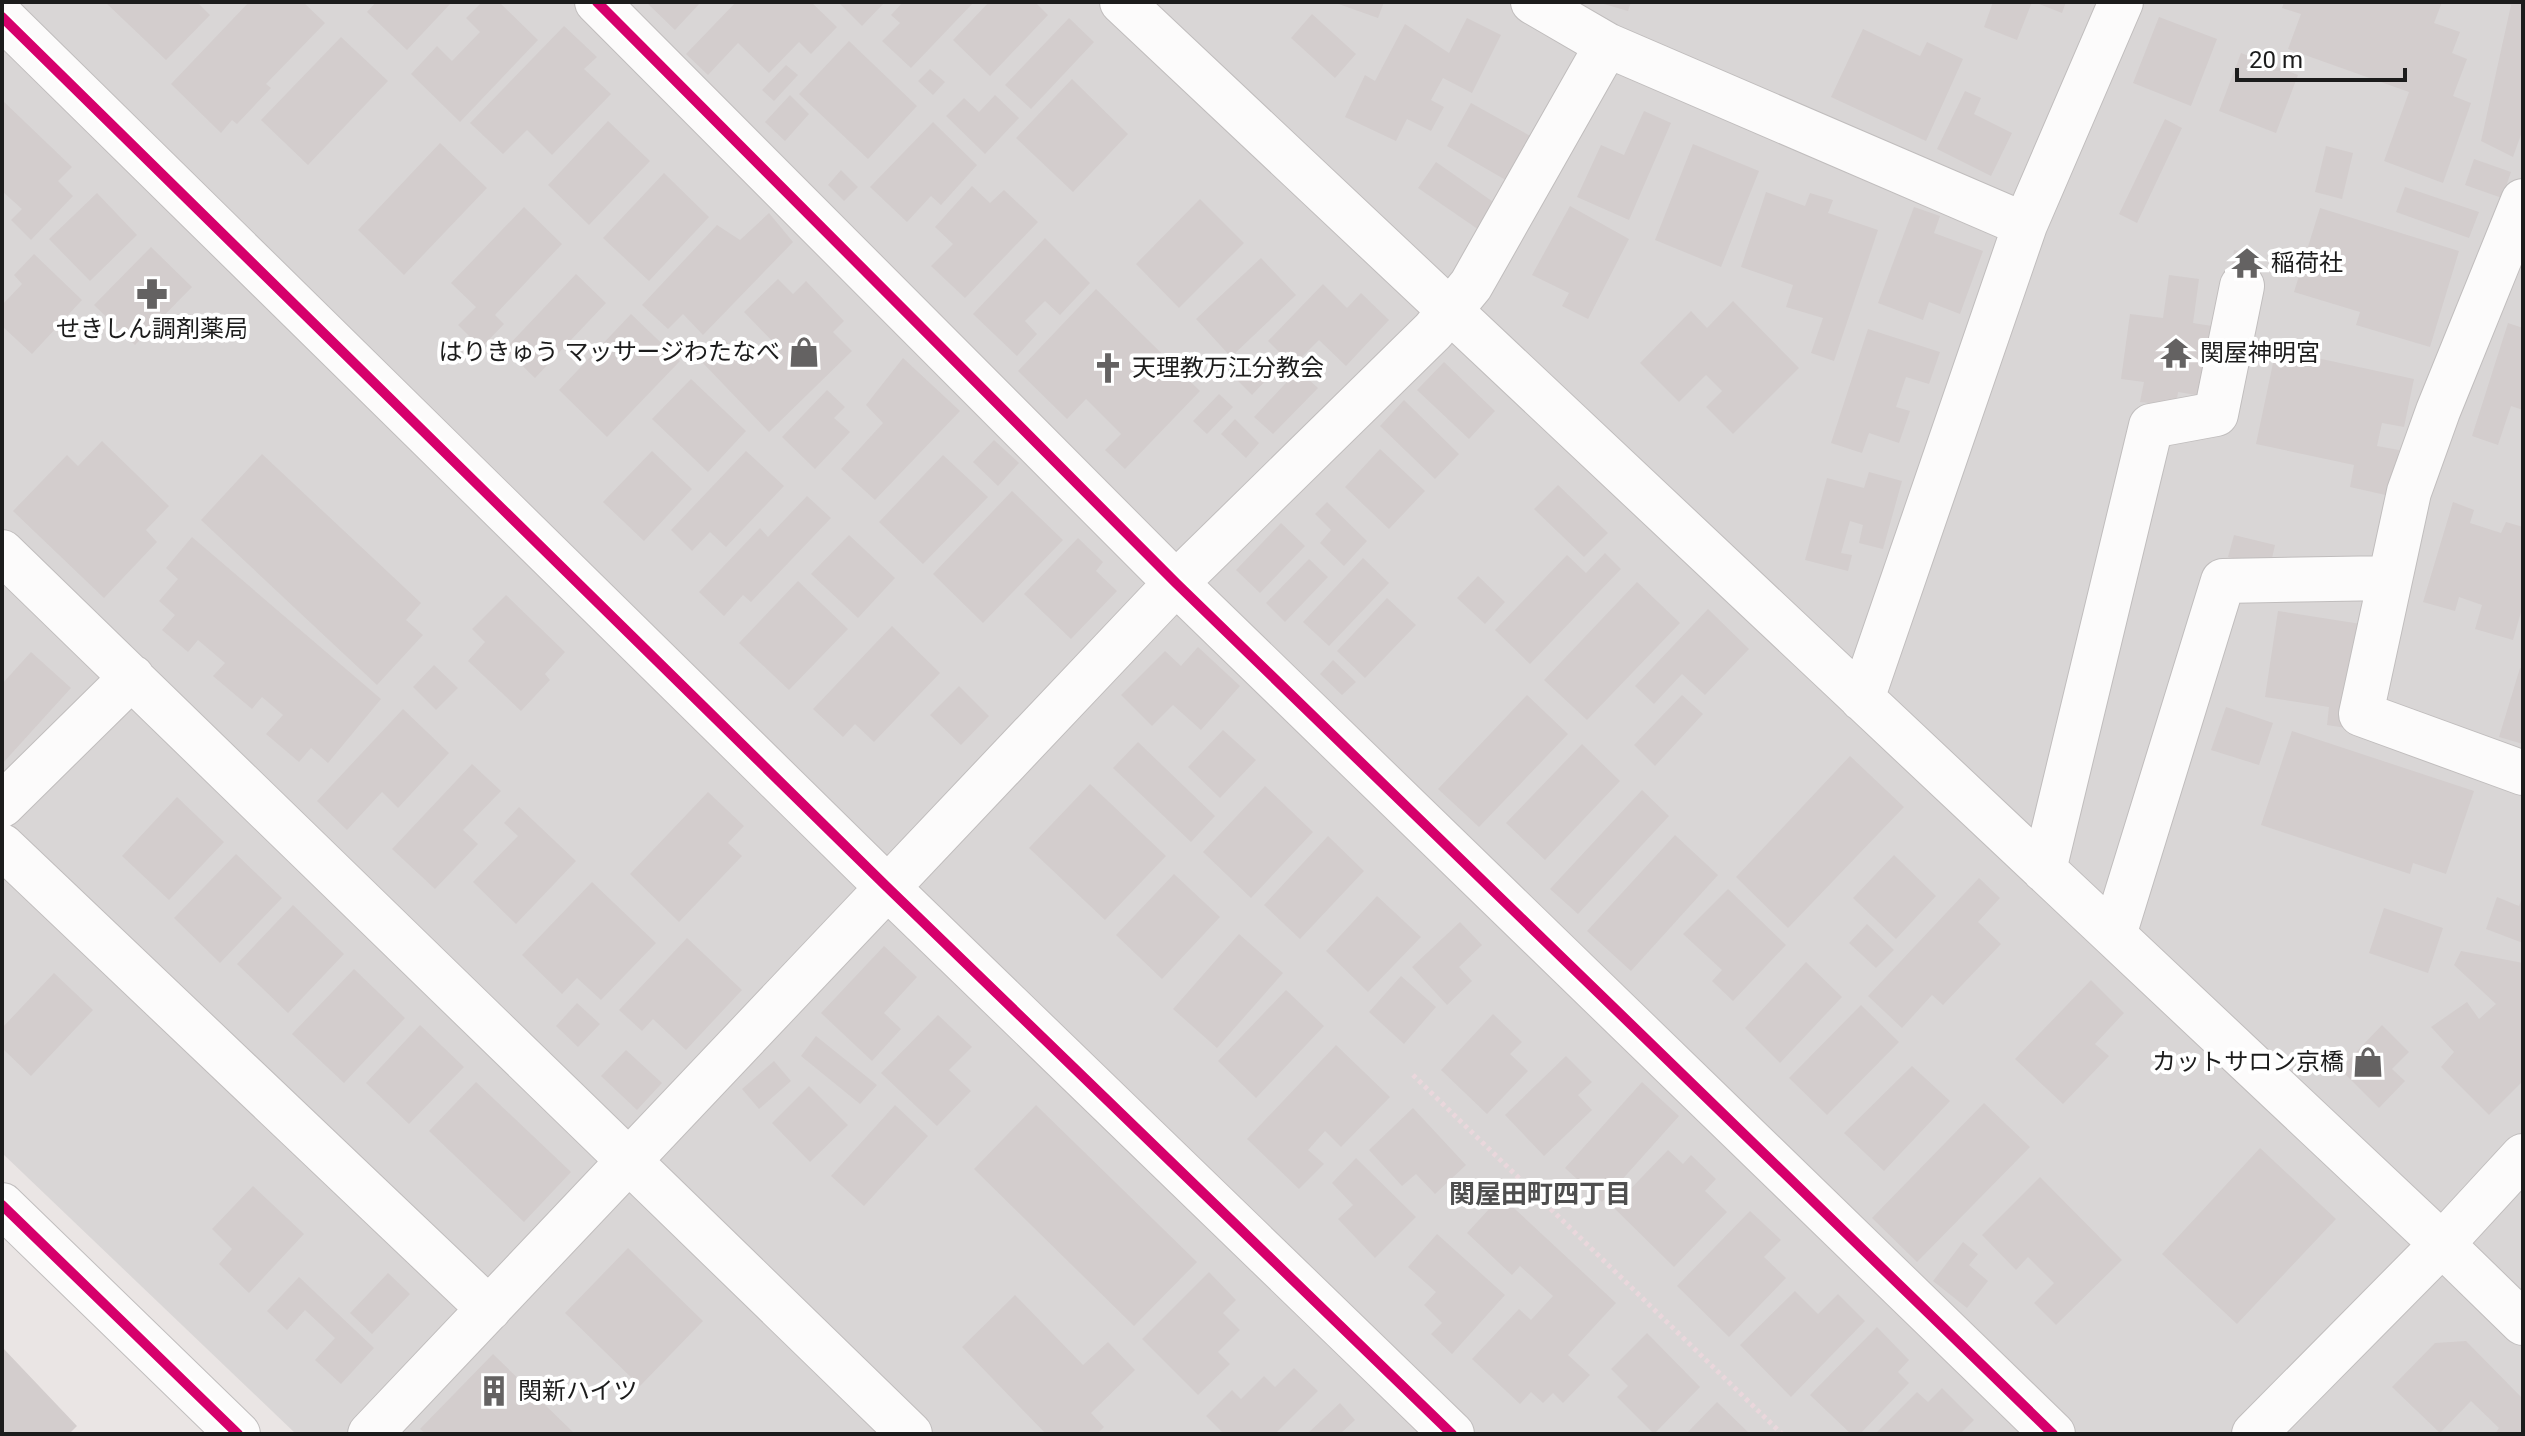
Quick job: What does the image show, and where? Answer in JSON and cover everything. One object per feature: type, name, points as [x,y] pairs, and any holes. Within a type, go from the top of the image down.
[{"type":"street","points":[[597,2],[1176,583],[2053,1434]]},
{"type":"street","points":[[1122,2],[2523,1323]]},
{"type":"street","points":[[1533,2],[1607,45],[2025,225]]},
{"type":"street","points":[[1862,699],[2025,225],[2121,2]]},
{"type":"street","points":[[2,17],[887,887],[1452,1434]]},
{"type":"street","points":[[370,1434],[1176,583],[1449,312],[1471,285],[1607,45]]},
{"type":"street","points":[[2523,201],[2409,492],[2361,714],[2523,773]]},
{"type":"street","points":[[2044,870],[2151,426],[2216,414],[2242,286]]},
{"type":"street","points":[[2,552],[910,1434]]},
{"type":"street","points":[[2114,935],[2223,581],[2390,578]]},
{"type":"street","points":[[2,805],[132,677]]},
{"type":"street","points":[[2,846],[489,1309]]},
{"type":"street","points":[[2254,1434],[2442,1244],[2523,1156]]},
{"type":"street","points":[[2,1205],[238,1434]]},
{"type":"path","points":[[1413,1075],[1782,1434]]},
{"type":"shaded area","points":[[2,2],[2523,2],[2523,1434],[296,1434],[2,1153]]},
{"type":"building","points":[[105,2],[197,2],[210,15],[166,60]]},
{"type":"building","points":[[249,2],[303,2],[325,23],[266,84],[271,88],[237,124],[232,120],[221,133],[171,84]]},
{"type":"building","points":[[376,2],[452,2],[407,50],[367,12]]},
{"type":"building","points":[[482,2],[499,2],[538,40],[460,122],[411,74],[437,46],[452,61],[480,32],[466,18]]},
{"type":"building","points":[[646,2],[701,2],[675,30]]},
{"type":"building","points":[[736,2],[811,2],[837,27],[811,54],[799,42],[769,73],[738,43],[708,75],[686,54]]},
{"type":"building","points":[[838,2],[885,2],[862,26]]},
{"type":"building","points":[[903,2],[974,2],[911,68],[882,41],[900,23],[891,15]]},
{"type":"building","points":[[989,2],[1035,2],[1048,15],[990,76],[953,40]]},
{"type":"building","points":[[1333,2],[1384,2],[1378,18]]},
{"type":"building","points":[[1597,2],[1631,2],[1628,11]]},
{"type":"building","points":[[1993,2],[2032,2],[2017,40],[1984,27]]},
{"type":"building","points":[[2034,2],[2066,2],[2062,13]]},
{"type":"building","points":[[2284,2],[2442,2],[2434,23],[2460,32],[2452,53],[2467,59],[2453,96],[2471,103],[2443,183],[2384,161],[2409,92],[2288,49],[2301,14],[2282,8]]},
{"type":"building","points":[[2506,2],[2523,2],[2523,129],[2513,157],[2481,141],[2511,5]]},
{"type":"building","points":[[1312,14],[1356,54],[1335,78],[1291,38]]},
{"type":"building","points":[[2159,17],[2217,39],[2191,106],[2133,83]]},
{"type":"building","points":[[1069,18],[1094,42],[1031,109],[1005,85]]},
{"type":"building","points":[[1467,18],[1501,35],[1472,93],[1443,78],[1431,100],[1444,107],[1431,131],[1407,119],[1396,141],[1345,117],[1365,75],[1375,81],[1405,24],[1449,53]]},
{"type":"building","points":[[564,26],[597,57],[584,69],[611,94],[552,155],[527,130],[503,154],[470,123]]},
{"type":"building","points":[[1863,29],[1920,56],[1927,42],[1963,59],[1926,141],[1831,97]]},
{"type":"building","points":[[341,37],[388,81],[308,165],[261,120]]},
{"type":"building","points":[[849,41],[917,106],[868,159],[799,94]]},
{"type":"building","points":[[2241,53],[2298,75],[2276,133],[2219,111]]},
{"type":"building","points":[[786,65],[798,75],[774,101],[762,90]]},
{"type":"building","points":[[930,69],[945,82],[933,95],[918,81]]},
{"type":"building","points":[[1072,79],[1128,134],[1073,192],[1016,138]]},
{"type":"building","points":[[1965,91],[1981,98],[1974,114],[2012,133],[1991,176],[1937,149]]},
{"type":"building","points":[[790,95],[809,114],[785,141],[765,122]]},
{"type":"building","points":[[995,95],[1019,118],[985,154],[946,116],[964,98],[979,112]]},
{"type":"building","points":[[2,100],[72,167],[58,181],[73,196],[31,240],[11,220],[22,209],[2,191]]},
{"type":"building","points":[[1471,103],[1534,138],[1509,182],[1447,146]]},
{"type":"building","points":[[1644,111],[1671,123],[1629,220],[1577,197],[1601,145],[1624,155]]},
{"type":"building","points":[[2165,119],[2182,128],[2137,223],[2119,214]]},
{"type":"building","points":[[608,121],[650,161],[589,225],[548,185]]},
{"type":"building","points":[[933,122],[977,165],[941,205],[931,196],[907,222],[870,187]]},
{"type":"building","points":[[440,143],[487,188],[404,275],[358,230]]},
{"type":"building","points":[[1693,144],[1759,171],[1721,267],[1655,240]]},
{"type":"building","points":[[2326,146],[2353,153],[2342,199],[2315,192]]},
{"type":"building","points":[[2474,159],[2511,172],[2502,198],[2465,185]]},
{"type":"building","points":[[1436,162],[1499,206],[1482,232],[1418,188]]},
{"type":"building","points":[[841,170],[858,187],[844,201],[828,185]]},
{"type":"building","points":[[664,173],[709,217],[649,281],[603,238]]},
{"type":"building","points":[[972,186],[990,203],[1004,190],[1038,222],[965,298],[931,266],[953,244],[935,227]]},
{"type":"building","points":[[2405,187],[2479,212],[2469,238],[2396,212]]},
{"type":"building","points":[[1766,192],[1805,206],[1810,193],[1833,200],[1828,213],[1878,230],[1834,361],[1811,353],[1823,318],[1786,307],[1793,285],[1741,267]]},
{"type":"building","points":[[97,193],[137,235],[90,281],[49,239]]},
{"type":"building","points":[[1200,199],[1244,243],[1179,308],[1136,264]]},
{"type":"building","points":[[1570,206],[1629,239],[1588,319],[1562,306],[1569,293],[1532,275]]},
{"type":"building","points":[[524,207],[562,244],[495,315],[504,324],[481,348],[458,325],[476,307],[451,283]]},
{"type":"building","points":[[1914,207],[1940,216],[1934,233],[1983,251],[1960,314],[1929,302],[1923,320],[1878,303]]},
{"type":"building","points":[[2320,208],[2459,251],[2430,347],[2356,325],[2360,312],[2294,292]]},
{"type":"building","points":[[769,213],[793,242],[703,335],[683,314],[668,329],[642,305],[717,225],[740,240]]},
{"type":"building","points":[[1045,238],[1090,283],[1060,315],[1045,301],[1025,321],[1037,334],[1017,356],[973,314]]},
{"type":"building","points":[[151,247],[192,287],[135,345],[94,305]]},
{"type":"building","points":[[2234,250],[2260,254],[2257,276],[2231,273]]},
{"type":"building","points":[[34,254],[82,300],[32,354],[2,326],[2,305],[22,284],[14,275]]},
{"type":"building","points":[[1261,258],[1296,295],[1231,357],[1196,319]]},
{"type":"building","points":[[576,274],[606,303],[535,378],[505,349]]},
{"type":"building","points":[[2169,275],[2199,279],[2193,323],[2212,326],[2202,396],[2178,392],[2176,406],[2140,402],[2144,382],[2121,379],[2130,314],[2163,318]]},
{"type":"building","points":[[778,279],[793,294],[806,281],[844,321],[833,332],[852,351],[769,432],[702,362],[724,339],[748,365],[773,342],[744,312]]},
{"type":"building","points":[[1323,284],[1347,308],[1361,293],[1389,320],[1346,366],[1319,340],[1293,366],[1268,341]]},
{"type":"building","points":[[1096,289],[1200,391],[1125,469],[1105,450],[1121,434],[1086,399],[1067,419],[1018,371]]},
{"type":"building","points":[[1733,301],[1799,368],[1733,434],[1706,407],[1722,391],[1706,375],[1679,402],[1640,363],[1691,311],[1707,328]]},
{"type":"building","points":[[631,314],[680,361],[607,437],[559,390]]},
{"type":"building","points":[[2508,323],[2523,328],[2523,410],[2511,406],[2498,445],[2472,436]]},
{"type":"building","points":[[1868,329],[1940,352],[1929,384],[1906,377],[1896,407],[1910,411],[1899,443],[1869,433],[1862,453],[1831,443]]},
{"type":"building","points":[[2276,349],[2414,379],[2404,427],[2382,423],[2377,446],[2399,450],[2390,496],[2350,487],[2354,465],[2256,444]]},
{"type":"building","points":[[903,358],[960,411],[875,500],[841,469],[883,423],[866,405]]},
{"type":"building","points":[[1248,361],[1268,378],[1252,395],[1234,377]]},
{"type":"building","points":[[1444,362],[1495,411],[1469,439],[1417,390]]},
{"type":"building","points":[[1298,370],[1318,388],[1273,434],[1254,417]]},
{"type":"building","points":[[691,379],[746,431],[708,472],[652,419]]},
{"type":"building","points":[[827,390],[845,407],[834,418],[850,432],[815,469],[782,437]]},
{"type":"building","points":[[1219,394],[1233,407],[1207,434],[1193,421]]},
{"type":"building","points":[[1404,400],[1459,454],[1435,479],[1380,426]]},
{"type":"building","points":[[1235,419],[1259,443],[1246,458],[1221,434]]},
{"type":"building","points":[[994,440],[1019,463],[998,486],[973,462]]},
{"type":"building","points":[[102,441],[169,506],[146,530],[157,542],[104,598],[13,511],[67,455],[78,466]]},
{"type":"building","points":[[1380,449],[1425,491],[1389,529],[1345,487]]},
{"type":"building","points":[[652,451],[692,489],[644,541],[603,502]]},
{"type":"building","points":[[746,451],[784,486],[726,547],[710,532],[692,551],[671,530]]},
{"type":"building","points":[[262,454],[421,603],[406,620],[423,635],[377,685],[201,520]]},
{"type":"building","points":[[943,455],[988,497],[923,564],[879,522]]},
{"type":"building","points":[[1869,472],[1902,481],[1883,549],[1859,543],[1863,525],[1850,521],[1841,553],[1852,555],[1848,571],[1805,560],[1827,478],[1864,488]]},
{"type":"building","points":[[1558,485],[1608,533],[1584,557],[1534,509]]},
{"type":"building","points":[[1012,491],[1063,540],[983,623],[933,574]]},
{"type":"building","points":[[807,496],[831,518],[751,602],[743,595],[724,616],[699,592],[760,528],[768,537]]},
{"type":"building","points":[[1327,502],[1367,541],[1344,566],[1320,543],[1331,530],[1315,514]]},
{"type":"building","points":[[2453,502],[2474,510],[2470,523],[2501,533],[2506,522],[2523,527],[2523,605],[2513,640],[2475,629],[2482,605],[2459,597],[2455,611],[2423,602]]},
{"type":"building","points":[[1281,523],[1305,546],[1260,593],[1236,570]]},
{"type":"building","points":[[849,535],[895,578],[858,618],[811,574]]},
{"type":"building","points":[[2234,535],[2275,545],[2270,567],[2228,557]]},
{"type":"building","points":[[192,537],[381,699],[328,763],[311,748],[299,762],[266,734],[283,715],[262,697],[252,709],[213,676],[225,663],[198,640],[188,652],[162,630],[175,615],[159,601],[178,579],[166,568]]},
{"type":"building","points":[[1078,538],[1103,562],[1096,571],[1117,591],[1071,639],[1024,594]]},
{"type":"building","points":[[1605,553],[1621,569],[1530,664],[1495,630],[1567,555],[1586,573]]},
{"type":"building","points":[[1363,558],[1389,583],[1329,646],[1303,622]]},
{"type":"building","points":[[1309,559],[1328,577],[1285,622],[1266,603]]},
{"type":"building","points":[[1478,576],[1505,602],[1485,624],[1457,598]]},
{"type":"building","points":[[798,581],[848,629],[789,690],[739,643]]},
{"type":"building","points":[[1637,582],[1680,623],[1587,720],[1544,680]]},
{"type":"building","points":[[506,595],[565,652],[545,674],[550,680],[521,711],[468,661],[485,642],[472,629]]},
{"type":"building","points":[[1387,598],[1416,625],[1365,678],[1337,651]]},
{"type":"building","points":[[1708,609],[1749,649],[1705,695],[1682,674],[1654,704],[1635,686]]},
{"type":"building","points":[[2278,611],[2361,624],[2346,728],[2327,725],[2329,707],[2265,697]]},
{"type":"building","points":[[892,626],[940,673],[874,742],[855,724],[843,737],[813,709]]},
{"type":"building","points":[[1198,647],[1240,686],[1201,730],[1173,705],[1152,726],[1121,695],[1165,651],[1181,666]]},
{"type":"building","points":[[31,652],[71,688],[2,764],[2,684]]},
{"type":"building","points":[[1333,660],[1356,682],[1342,695],[1320,674]]},
{"type":"building","points":[[434,665],[458,688],[436,710],[413,687]]},
{"type":"building","points":[[2520,668],[2523,669],[2523,744],[2499,737]]},
{"type":"building","points":[[959,686],[989,716],[961,745],[930,715]]},
{"type":"building","points":[[1527,695],[1568,734],[1479,827],[1438,789]]},
{"type":"building","points":[[1682,695],[1703,714],[1655,766],[1634,745]]},
{"type":"building","points":[[2226,707],[2273,723],[2259,765],[2211,750]]},
{"type":"building","points":[[403,709],[449,753],[398,808],[382,792],[347,830],[317,801]]},
{"type":"building","points":[[1223,730],[1256,760],[1220,798],[1188,767]]},
{"type":"building","points":[[2292,731],[2474,791],[2446,874],[2413,863],[2410,874],[2261,825]]},
{"type":"building","points":[[1138,742],[1215,816],[1191,842],[1113,768]]},
{"type":"building","points":[[1582,744],[1620,781],[1545,860],[1506,823]]},
{"type":"building","points":[[1850,756],[1904,807],[1788,928],[1736,877]]},
{"type":"building","points":[[472,764],[501,791],[463,830],[478,844],[435,889],[392,849]]},
{"type":"building","points":[[1090,784],[1166,856],[1105,920],[1029,848]]},
{"type":"building","points":[[1265,786],[1313,832],[1251,898],[1203,852]]},
{"type":"building","points":[[1642,790],[1669,816],[1578,914],[1550,889]]},
{"type":"building","points":[[708,792],[744,826],[728,843],[742,856],[679,922],[630,874]]},
{"type":"building","points":[[177,797],[224,842],[169,900],[122,856]]},
{"type":"building","points":[[519,807],[576,861],[516,924],[473,882],[518,836],[504,823]]},
{"type":"building","points":[[1675,835],[1718,875],[1631,971],[1587,931]]},
{"type":"building","points":[[1328,836],[1364,871],[1300,939],[1264,905]]},
{"type":"building","points":[[236,854],[282,898],[220,963],[174,918]]},
{"type":"building","points":[[1894,855],[1936,896],[1896,939],[1853,898]]},
{"type":"building","points":[[1174,874],[1220,917],[1162,979],[1116,935]]},
{"type":"building","points":[[1979,878],[2000,898],[1978,922],[2001,944],[1943,1005],[1932,995],[1902,1028],[1868,996]]},
{"type":"building","points":[[592,882],[656,943],[601,1000],[577,978],[562,994],[522,955]]},
{"type":"building","points":[[1728,889],[1786,945],[1733,1001],[1712,981],[1722,970],[1683,934]]},
{"type":"building","points":[[1377,896],[1421,937],[1368,992],[1326,951]]},
{"type":"building","points":[[2523,896],[2523,943],[2486,929],[2497,897],[2519,906]]},
{"type":"building","points":[[293,905],[344,954],[288,1013],[237,964]]},
{"type":"building","points":[[2384,908],[2443,928],[2428,973],[2369,953]]},
{"type":"building","points":[[1460,922],[1482,945],[1459,967],[1472,981],[1447,1005],[1412,967]]},
{"type":"building","points":[[1867,924],[1894,950],[1876,968],[1849,943]]},
{"type":"building","points":[[1239,934],[1283,973],[1217,1048],[1173,1009]]},
{"type":"building","points":[[687,938],[742,990],[686,1050],[653,1019],[642,1031],[619,1010]]},
{"type":"building","points":[[884,946],[917,977],[884,1013],[901,1029],[872,1061],[821,1013]]},
{"type":"building","points":[[2461,951],[2523,963],[2523,1081],[2489,1115],[2441,1067],[2454,1052],[2431,1027],[2467,1002],[2479,1019],[2496,1004],[2454,965]]},
{"type":"building","points":[[1806,962],[1842,997],[1780,1063],[1745,1028]]},
{"type":"building","points":[[354,969],[405,1018],[344,1083],[292,1034]]},
{"type":"building","points":[[54,973],[93,1010],[31,1076],[2,1048],[2,1028]]},
{"type":"building","points":[[1401,976],[1436,1007],[1404,1044],[1369,1012]]},
{"type":"building","points":[[2091,980],[2124,1013],[2095,1044],[2109,1056],[2063,1104],[2015,1059]]},
{"type":"building","points":[[1286,990],[1324,1026],[1256,1098],[1218,1061]]},
{"type":"building","points":[[577,1003],[600,1024],[578,1047],[556,1026]]},
{"type":"building","points":[[1861,1005],[1899,1042],[1827,1115],[1789,1078]]},
{"type":"building","points":[[1493,1014],[1522,1042],[1510,1054],[1528,1071],[1487,1114],[1441,1070]]},
{"type":"building","points":[[938,1015],[972,1047],[949,1070],[971,1091],[937,1126],[881,1073]]},
{"type":"building","points":[[420,1025],[464,1067],[409,1124],[366,1083]]},
{"type":"building","points":[[2382,1025],[2409,1052],[2392,1069],[2405,1081],[2379,1108],[2340,1069]]},
{"type":"building","points":[[816,1036],[877,1085],[860,1104],[801,1056]]},
{"type":"building","points":[[1336,1045],[1390,1097],[1341,1147],[1325,1131],[1308,1150],[1324,1164],[1299,1189],[1247,1139]]},
{"type":"building","points":[[626,1050],[662,1083],[637,1110],[601,1076]]},
{"type":"building","points":[[1566,1056],[1592,1082],[1578,1095],[1592,1110],[1544,1156],[1505,1115]]},
{"type":"building","points":[[774,1061],[791,1081],[759,1109],[742,1089]]},
{"type":"building","points":[[1912,1066],[1950,1101],[1884,1171],[1844,1133]]},
{"type":"building","points":[[476,1082],[571,1172],[524,1222],[429,1131]]},
{"type":"building","points":[[1642,1082],[1679,1116],[1602,1202],[1565,1168]]},
{"type":"building","points":[[809,1086],[848,1125],[810,1162],[772,1123]]},
{"type":"building","points":[[1984,1103],[2030,1147],[1917,1262],[1872,1218]]},
{"type":"building","points":[[895,1105],[928,1136],[864,1206],[831,1176]]},
{"type":"building","points":[[1036,1105],[1197,1262],[1134,1326],[974,1169]]},
{"type":"building","points":[[1413,1108],[1466,1165],[1435,1194],[1416,1174],[1402,1186],[1369,1150]]},
{"type":"building","points":[[2260,1148],[2336,1219],[2237,1324],[2162,1254]]},
{"type":"building","points":[[1668,1150],[1683,1164],[1691,1155],[1716,1179],[1705,1191],[1727,1212],[1674,1267],[1613,1207]]},
{"type":"building","points":[[1356,1158],[1416,1217],[1375,1258],[1338,1219],[1353,1205],[1332,1183]]},
{"type":"building","points":[[2040,1177],[2122,1260],[2056,1325],[2034,1303],[2054,1283],[2028,1257],[2016,1270],[1982,1235]]},
{"type":"building","points":[[253,1186],[304,1234],[249,1293],[219,1264],[232,1249],[212,1229]]},
{"type":"building","points":[[1501,1196],[1616,1303],[1568,1355],[1590,1375],[1563,1403],[1553,1393],[1543,1403],[1531,1392],[1520,1404],[1472,1359],[1519,1309],[1531,1320],[1553,1296],[1520,1266],[1512,1275],[1467,1233]]},
{"type":"building","points":[[1750,1211],[1781,1240],[1764,1257],[1786,1278],[1729,1337],[1677,1286]]},
{"type":"building","points":[[1437,1234],[1505,1295],[1452,1354],[1431,1334],[1442,1323],[1424,1305],[1436,1292],[1408,1267]]},
{"type":"building","points":[[1963,1242],[1978,1254],[1969,1265],[1988,1281],[1967,1308],[1933,1281]]},
{"type":"building","points":[[628,1248],[703,1321],[640,1386],[565,1313]]},
{"type":"building","points":[[1209,1272],[1236,1300],[1223,1313],[1240,1330],[1218,1352],[1230,1364],[1198,1395],[1142,1339]]},
{"type":"building","points":[[388,1273],[410,1294],[372,1334],[350,1313]]},
{"type":"building","points":[[299,1277],[374,1348],[341,1384],[315,1360],[335,1338],[305,1310],[287,1330],[267,1311]]},
{"type":"building","points":[[1795,1291],[1818,1314],[1838,1294],[1865,1321],[1791,1397],[1740,1345]]},
{"type":"building","points":[[1015,1295],[1083,1365],[1108,1342],[1135,1370],[1091,1413],[1104,1427],[1097,1434],[1046,1434],[962,1347]]},
{"type":"building","points":[[1877,1327],[1909,1360],[1898,1372],[1909,1383],[1860,1434],[1851,1434],[1810,1395]]},
{"type":"building","points":[[1647,1333],[1700,1387],[1654,1434],[1617,1397],[1628,1386],[1611,1369]]},
{"type":"building","points":[[2466,1341],[2523,1399],[2523,1434],[2495,1434],[2499,1428],[2471,1401],[2440,1433],[2392,1387],[2435,1343]]},
{"type":"building","points":[[2,1347],[77,1426],[69,1434],[2,1434]]},
{"type":"building","name":"関新ハイツ","points":[[493,1354],[575,1434],[426,1434],[420,1429]]},
{"type":"building","points":[[1294,1368],[1318,1391],[1275,1434],[1224,1434],[1206,1416],[1232,1390],[1241,1399],[1264,1376],[1275,1387]]},
{"type":"building","points":[[1942,1388],[1974,1420],[1960,1434],[1875,1434],[1917,1392],[1928,1402]]},
{"type":"building","points":[[1717,1402],[1750,1434],[1686,1434]]},
{"type":"building","points":[[1340,1403],[1355,1420],[1340,1434],[1307,1434]]},
{"type":"cycle path","points":[[597,2],[1176,583],[2053,1434]]},
{"type":"cycle path","points":[[2,17],[887,887],[1452,1434]]},
{"type":"cycle path","points":[[2,1205],[238,1434]]},
{"type":"place","name":"稲荷社","points":[[2247,263]]},
{"type":"place","name":"せきしん調剤薬局","points":[[152,294]]},
{"type":"place","name":"はりきゅう マッサージわたなべ","points":[[804,352]]},
{"type":"place","name":"関屋神明宮","points":[[2176,353]]},
{"type":"place","name":"天理教万江分教会","points":[[1108,368]]},
{"type":"place","name":"カットサロン京橋","points":[[2368,1062]]},
{"type":"place","name":"関新ハイツ","points":[[494,1391]]},
{"type":"district","name":"関屋田町四丁目","points":[[1540,1194]]}]
